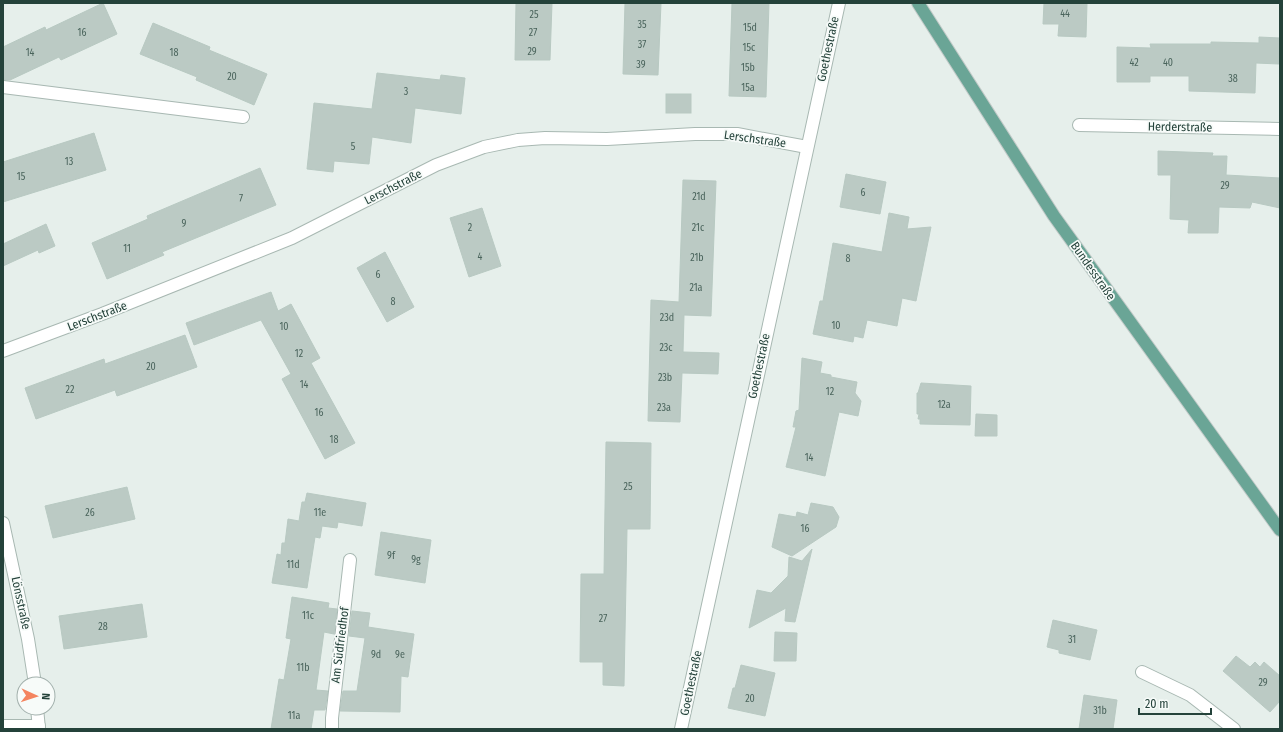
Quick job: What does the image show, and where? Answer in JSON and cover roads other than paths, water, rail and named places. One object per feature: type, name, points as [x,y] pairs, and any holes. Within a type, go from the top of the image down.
[{"type":"main road","name":"Bundesstraße","points":[[918,3],[1054,216],[1280,530]]},
{"type":"street","name":"Goethestraße","points":[[680,729],[839,3]]},
{"type":"street","points":[[3,87],[243,117]]},
{"type":"street","name":"Herderstraße","points":[[1079,125],[1280,129]]},
{"type":"street","name":"Lerschstraße","points":[[3,351],[102,314],[292,238],[436,165],[484,147],[518,140],[545,138],[607,138],[695,134],[737,134],[807,148]]},
{"type":"street","name":"Lönsstraße","points":[[3,524],[28,638],[34,676]]},
{"type":"street","name":"Am Südfriedhof","points":[[332,729],[350,560]]},
{"type":"street","points":[[1142,672],[1190,695],[1234,729]]},
{"type":"street","points":[[3,726],[39,728],[38,716]]}]
